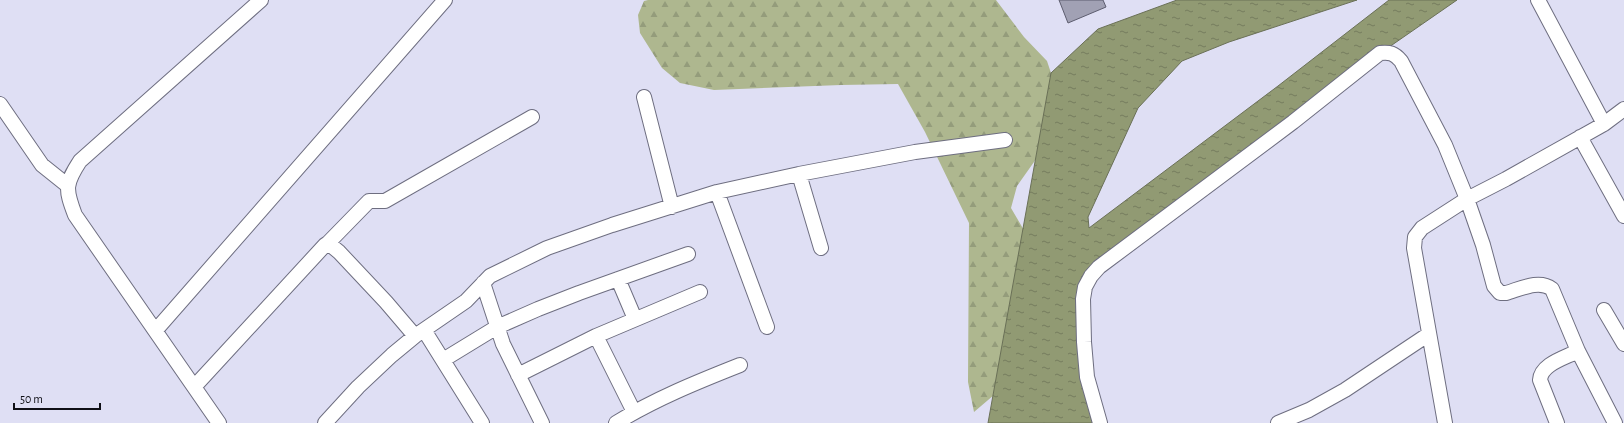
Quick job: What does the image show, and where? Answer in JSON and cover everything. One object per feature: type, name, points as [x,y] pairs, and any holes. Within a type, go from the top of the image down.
[{"type":"street","points":[[218,423],[156,330],[76,215],[68,197],[67,185],[71,174],[80,161],[261,0]]},
{"type":"street","points":[[156,330],[445,0]]},
{"type":"street","points":[[1538,0],[1604,124]]},
{"type":"street","points":[[1100,423],[1087,377],[1084,342],[1083,299],[1085,287],[1091,276],[1099,267],[1293,122],[1380,53],[1389,52],[1396,55],[1401,61],[1445,145],[1467,199],[1483,246],[1494,286],[1500,293],[1506,293],[1540,284],[1547,285],[1552,289],[1578,352],[1615,423]]},
{"type":"street","points":[[644,97],[672,207]]},
{"type":"street","points":[[0,104],[42,165],[67,185]]},
{"type":"street","points":[[1445,423],[1414,248],[1415,237],[1422,228],[1467,199],[1604,124],[1624,109]]},
{"type":"street","points":[[194,387],[325,245],[368,201],[385,201],[532,117]]},
{"type":"street","points":[[1580,137],[1624,216]]},
{"type":"street","points":[[325,423],[358,387],[392,355],[420,333],[466,301],[490,276],[547,248],[612,225],[717,192],[799,174],[915,152],[1005,140]]},
{"type":"street","points":[[799,174],[821,248]]},
{"type":"street","points":[[717,192],[767,327]]},
{"type":"street","points":[[328,243],[339,252],[420,333],[442,360],[482,423]]},
{"type":"street","points":[[442,360],[497,327],[538,308],[688,254]]},
{"type":"street","points":[[618,279],[635,319]]},
{"type":"street","points":[[483,284],[497,327],[518,375],[542,423]]},
{"type":"street","points":[[518,375],[596,336],[700,292]]},
{"type":"street","points":[[1604,310],[1624,344]]},
{"type":"street","points":[[1285,421],[1309,410],[1345,390],[1429,334]]},
{"type":"street","points":[[596,336],[634,412]]},
{"type":"street","points":[[1557,423],[1540,380],[1540,374],[1544,369],[1578,352]]},
{"type":"street","points":[[616,423],[634,412],[676,392],[740,365]]},
{"type":"green space","points":[[996,0],[1024,37],[1047,61],[1058,94],[1046,145],[1017,186],[1011,208],[1032,244],[1001,389],[974,412],[968,382],[969,223],[925,132],[898,84],[714,90],[680,83],[662,68],[640,33],[638,15],[644,1]]},
{"type":"water","points":[[1177,0],[1357,0],[1229,42],[1182,61],[1138,108],[1088,217],[1089,228],[1278,86],[1389,0],[1457,0],[1392,45],[1087,273],[1086,363],[1099,423],[988,423],[1051,73],[1098,29]]},
{"type":"building","points":[[1059,0],[1103,0],[1106,7],[1068,23]]}]
